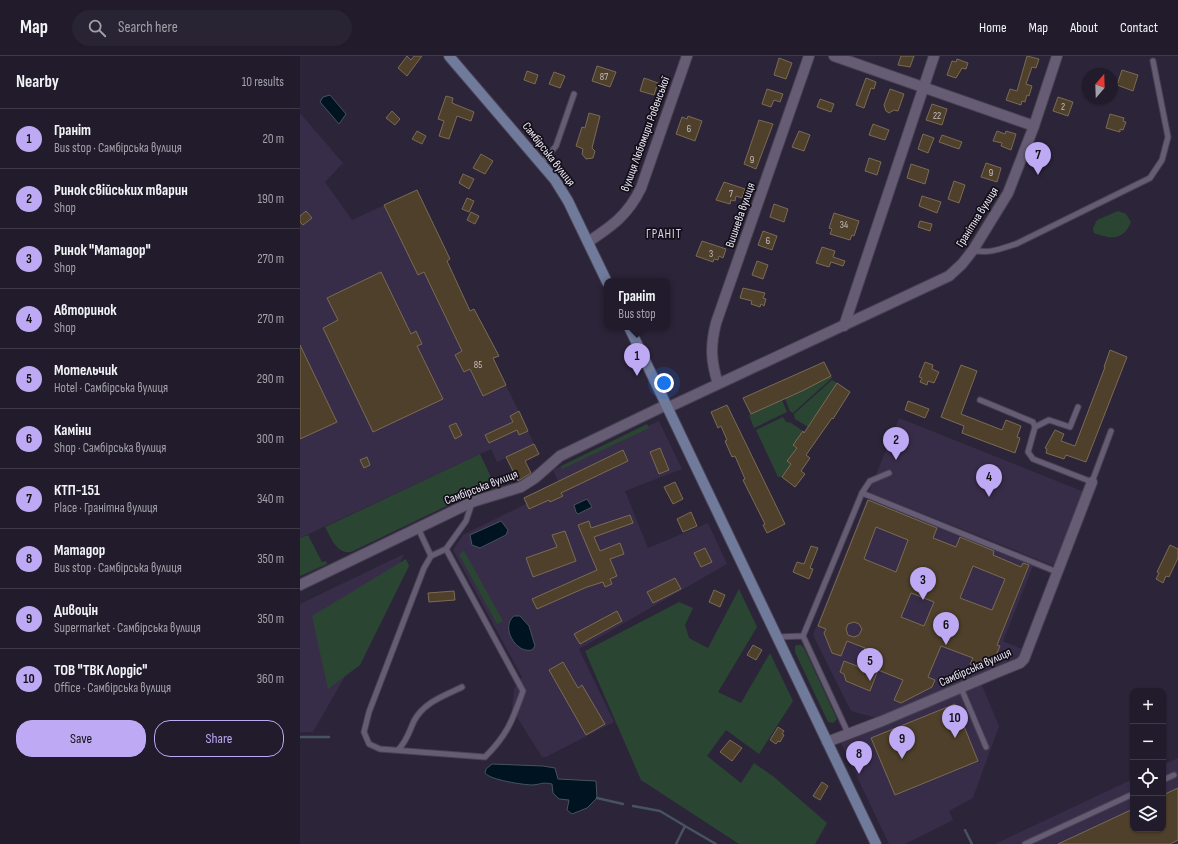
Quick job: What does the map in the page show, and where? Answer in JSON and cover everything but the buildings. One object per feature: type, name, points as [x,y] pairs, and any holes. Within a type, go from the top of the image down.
[{"type":"main road","name":"Самбірська вулиця","points":[[449,56],[542,163],[568,200],[605,278]]},
{"type":"main road","points":[[630,330],[876,844]]},
{"type":"street","name":"вулиця Любомири Ровенської","points":[[588,242],[626,213],[641,188],[687,56]]},
{"type":"street","name":"Вишнева вулиця","points":[[718,384],[712,364],[711,352],[716,324],[809,56]]},
{"type":"street","points":[[834,56],[1034,126]]},
{"type":"street","points":[[844,326],[934,56]]},
{"type":"street","name":"Гранітна вулиця","points":[[718,384],[949,276],[962,264],[973,250],[1008,193],[1034,126],[1057,56]]},
{"type":"street","name":"Самбірська вулиця","points":[[300,585],[472,502],[521,487],[536,478],[560,456],[666,406],[718,384]]},
{"type":"street","name":"Самбірська вулиця","points":[[827,742],[882,721],[1020,663],[1024,659],[1092,482]]},
{"type":"lane","points":[[973,250],[984,253],[1016,244],[1150,178],[1162,160],[1168,137],[1153,61]]},
{"type":"lane","points":[[542,163],[556,146],[574,94]]},
{"type":"lane","points":[[980,400],[1031,420],[1035,427]]},
{"type":"lane","points":[[1078,407],[1070,427],[1049,420],[1035,427],[1028,448],[1030,456],[1092,482],[1111,431]]},
{"type":"lane","points":[[848,733],[803,636],[862,493],[870,481],[889,473]]},
{"type":"lane","points":[[862,493],[1058,572]]},
{"type":"lane","points":[[446,549],[523,691],[510,726],[498,744],[485,757],[380,749],[369,744],[364,732],[369,712],[421,575],[431,556],[446,549],[466,521],[472,502]]},
{"type":"lane","points":[[418,528],[431,556]]},
{"type":"lane","points":[[777,637],[803,636]]},
{"type":"lane","points":[[398,750],[405,743],[415,719],[427,704],[462,687]]},
{"type":"lane","points":[[961,688],[986,747]]},
{"type":"lane","points":[[1166,779],[1174,775]]},
{"type":"lane","points":[[1025,844],[1130,795]]},
{"type":"shaded area","points":[[300,113],[343,163],[325,182],[352,220],[417,190],[450,259],[447,261],[470,310],[474,309],[499,356],[493,358],[539,454],[525,461],[532,475],[518,482],[506,458],[497,462],[491,449],[300,538]]},
{"type":"shaded area","points":[[899,418],[1084,492],[1054,566],[869,492]]},
{"type":"shaded area","points":[[659,421],[682,469],[625,491],[648,548],[708,523],[727,564],[579,649],[614,722],[546,757],[542,757],[512,709],[514,689],[522,677],[453,550],[463,535],[526,504],[524,497],[558,481],[553,470]]},
{"type":"shaded area","points":[[867,499],[1033,566],[1003,641],[1022,649],[1018,659],[876,718],[851,711],[813,635]]},
{"type":"shaded area","points":[[404,554],[367,638],[313,732],[300,732],[300,604]]},
{"type":"shaded area","points":[[981,683],[999,726],[973,798],[949,811],[953,820],[905,844],[889,844],[840,741]]},
{"type":"shaded area","points":[[1178,758],[1178,844],[995,844],[1130,780],[1130,832],[1166,832],[1166,764]]},
{"type":"green space","points":[[1118,211],[1126,214],[1131,222],[1124,233],[1116,237],[1111,237],[1094,233],[1093,228],[1097,220]]},
{"type":"green space","points":[[831,376],[832,378],[793,413],[790,411],[785,399]]},
{"type":"green space","points":[[832,380],[837,383],[808,427],[795,419],[794,414]]},
{"type":"green space","points":[[782,400],[787,412],[754,428],[749,415]]},
{"type":"green space","points":[[783,417],[786,422],[791,423],[803,431],[793,445],[797,448],[787,461],[791,464],[782,477],[778,477],[756,430]]},
{"type":"green space","points":[[647,424],[649,428],[562,469],[561,466]]},
{"type":"green space","points":[[480,454],[492,479],[490,485],[351,552],[346,552],[338,548],[325,527]]},
{"type":"green space","points":[[308,535],[322,562],[326,561],[327,564],[300,576],[300,538]]},
{"type":"green space","points":[[464,551],[503,621],[497,624],[459,554]]},
{"type":"green space","points":[[406,559],[409,566],[360,665],[328,689],[312,616]]},
{"type":"green space","points":[[739,589],[757,627],[718,692],[741,703],[770,653],[793,701],[759,754],[726,730],[707,756],[741,783],[754,763],[774,777],[827,823],[815,844],[739,844],[641,780],[585,651],[679,602],[693,608],[685,625],[689,638],[708,648]]},
{"type":"green space","points":[[801,645],[804,648],[837,719],[833,723],[828,722],[795,652],[795,646]]},
{"type":"water","points":[[330,95],[346,114],[339,124],[320,102],[323,97]]},
{"type":"water","points":[[587,499],[592,507],[578,514],[574,505]]},
{"type":"water","points":[[501,521],[508,530],[506,535],[480,548],[472,545],[470,535]]},
{"type":"water","points":[[514,616],[520,616],[529,626],[535,646],[532,650],[520,648],[512,639],[509,633],[509,627],[510,621]]},
{"type":"water","points":[[492,764],[543,766],[555,768],[558,779],[596,781],[597,798],[587,808],[572,814],[567,810],[569,800],[559,799],[553,793],[552,784],[544,783],[529,785],[493,778],[485,773],[486,769]]},
{"type":"waterway","points":[[300,737],[329,737]]},
{"type":"waterway","points":[[597,798],[623,804]]},
{"type":"waterway","points":[[633,806],[660,811],[685,826]]},
{"type":"waterway","points":[[676,844],[685,826],[716,844]]},
{"type":"waterway","points":[[965,830],[972,844]]},
{"type":"place","name":"КТП-151","points":[[1038,175]]},
{"type":"place","name":"Граніт","points":[[637,376]]},
{"type":"place","name":"Ринок свійських тварин","points":[[896,460]]},
{"type":"place","name":"Авторинок","points":[[989,497]]},
{"type":"place","name":"Ринок \"Матадор\"","points":[[923,600]]},
{"type":"place","name":"Каміни","points":[[946,645]]},
{"type":"place","name":"Мотельчик","points":[[870,681]]},
{"type":"place","name":"ТОВ \"ТВК Лордіс\"","points":[[955,738]]},
{"type":"place","name":"Дивоцін","points":[[902,759]]},
{"type":"place","name":"Матадор","points":[[859,774]]},
{"type":"district","name":"ГРАНІТ","points":[[664,233]]}]
